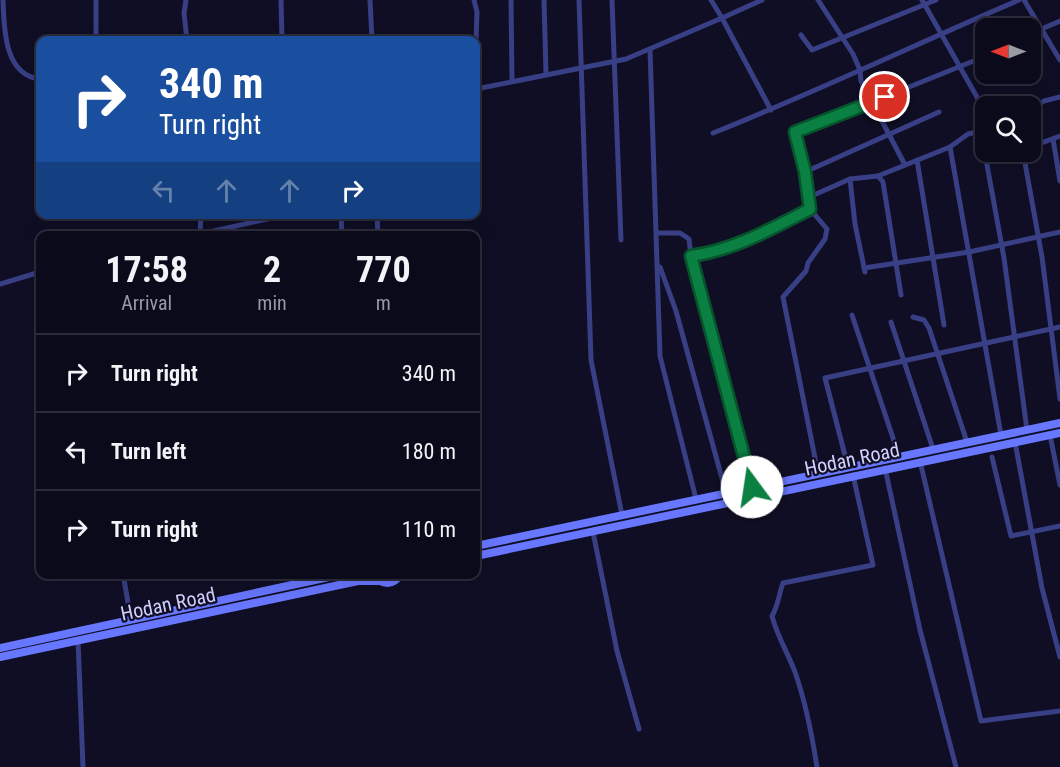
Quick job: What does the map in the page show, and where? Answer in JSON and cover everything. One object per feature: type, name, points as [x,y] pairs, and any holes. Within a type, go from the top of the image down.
[{"type":"main road","name":"Hodan Road","points":[[480,545],[1060,423]]},
{"type":"main road","name":"Hodan Road","points":[[480,555],[885,468],[1060,433]]},
{"type":"main road","name":"Hodan Road","points":[[0,648],[320,579]]},
{"type":"main road","name":"Hodan Road","points":[[0,657],[370,579]]},
{"type":"main road","name":"Hodan Road","points":[[378,579],[387,584],[396,579]]},
{"type":"street","points":[[3,0],[7,49],[15,64],[32,78],[36,78]]},
{"type":"street","points":[[96,0],[96,36]]},
{"type":"street","points":[[186,0],[184,14],[187,36]]},
{"type":"street","points":[[281,0],[282,36]]},
{"type":"street","points":[[370,0],[372,36]]},
{"type":"street","points":[[474,0],[477,12],[476,36]]},
{"type":"street","points":[[511,0],[512,81]]},
{"type":"street","points":[[544,0],[546,74]]},
{"type":"street","points":[[579,0],[591,360],[622,515]]},
{"type":"street","points":[[612,0],[621,240]]},
{"type":"street","points":[[711,0],[771,110]]},
{"type":"street","points":[[480,88],[615,61],[650,50],[762,0]]},
{"type":"street","points":[[818,0],[843,38],[860,70],[861,81],[891,134],[905,165]]},
{"type":"street","points":[[801,35],[812,51],[924,2],[936,0]]},
{"type":"street","points":[[713,133],[771,110],[1019,0]]},
{"type":"street","points":[[1024,0],[1035,18]]},
{"type":"street","points":[[924,2],[977,96]]},
{"type":"street","points":[[1060,21],[1041,29],[1060,60]]},
{"type":"street","points":[[650,50],[660,356],[696,499]]},
{"type":"street","points":[[819,473],[783,302],[785,292],[806,271],[825,239],[827,229],[810,209],[805,172],[795,132],[975,60]]},
{"type":"street","points":[[1041,103],[1060,97]]},
{"type":"street","points":[[805,172],[939,112]]},
{"type":"street","points":[[807,198],[850,179],[878,176],[950,147],[968,134],[975,133]]},
{"type":"street","points":[[1041,143],[1060,136]]},
{"type":"street","points":[[1053,139],[1060,181]]},
{"type":"street","points":[[950,147],[1001,435]]},
{"type":"street","points":[[917,160],[944,326]]},
{"type":"street","points":[[988,162],[1027,430]]},
{"type":"street","points":[[1025,162],[1060,399]]},
{"type":"street","points":[[878,176],[883,182],[901,295]]},
{"type":"street","points":[[850,179],[864,270],[895,262],[969,252],[1060,232]]},
{"type":"street","points":[[691,256],[711,253],[752,239],[810,209]]},
{"type":"street","points":[[214,231],[268,219]]},
{"type":"street","points":[[657,233],[680,233],[689,239],[691,256],[752,487]]},
{"type":"street","points":[[658,262],[676,311],[726,493]]},
{"type":"street","points":[[0,284],[36,273]]},
{"type":"street","points":[[852,315],[899,456]]},
{"type":"street","points":[[913,317],[924,320],[938,353],[967,442]]},
{"type":"street","points":[[891,322],[933,449]]},
{"type":"street","points":[[848,467],[825,378],[1060,327]]},
{"type":"street","points":[[1050,435],[1060,485]]},
{"type":"street","points":[[1015,442],[1060,657]]},
{"type":"street","points":[[992,458],[1011,536],[1060,526]]},
{"type":"street","points":[[920,461],[981,722],[1060,711]]},
{"type":"street","points":[[885,468],[920,630],[957,767]]},
{"type":"street","points":[[817,767],[812,729],[794,670],[781,644],[772,616],[777,608],[777,596],[783,583],[873,565],[853,475]]},
{"type":"street","points":[[593,532],[617,651],[639,729]]},
{"type":"street","points":[[124,579],[131,620]]},
{"type":"street","points":[[1052,625],[1060,622]]},
{"type":"street","points":[[78,640],[83,767]]},
{"type":"route","points":[[752,487],[691,256],[711,253],[752,239],[810,209],[805,172],[795,132],[885,97]]}]
